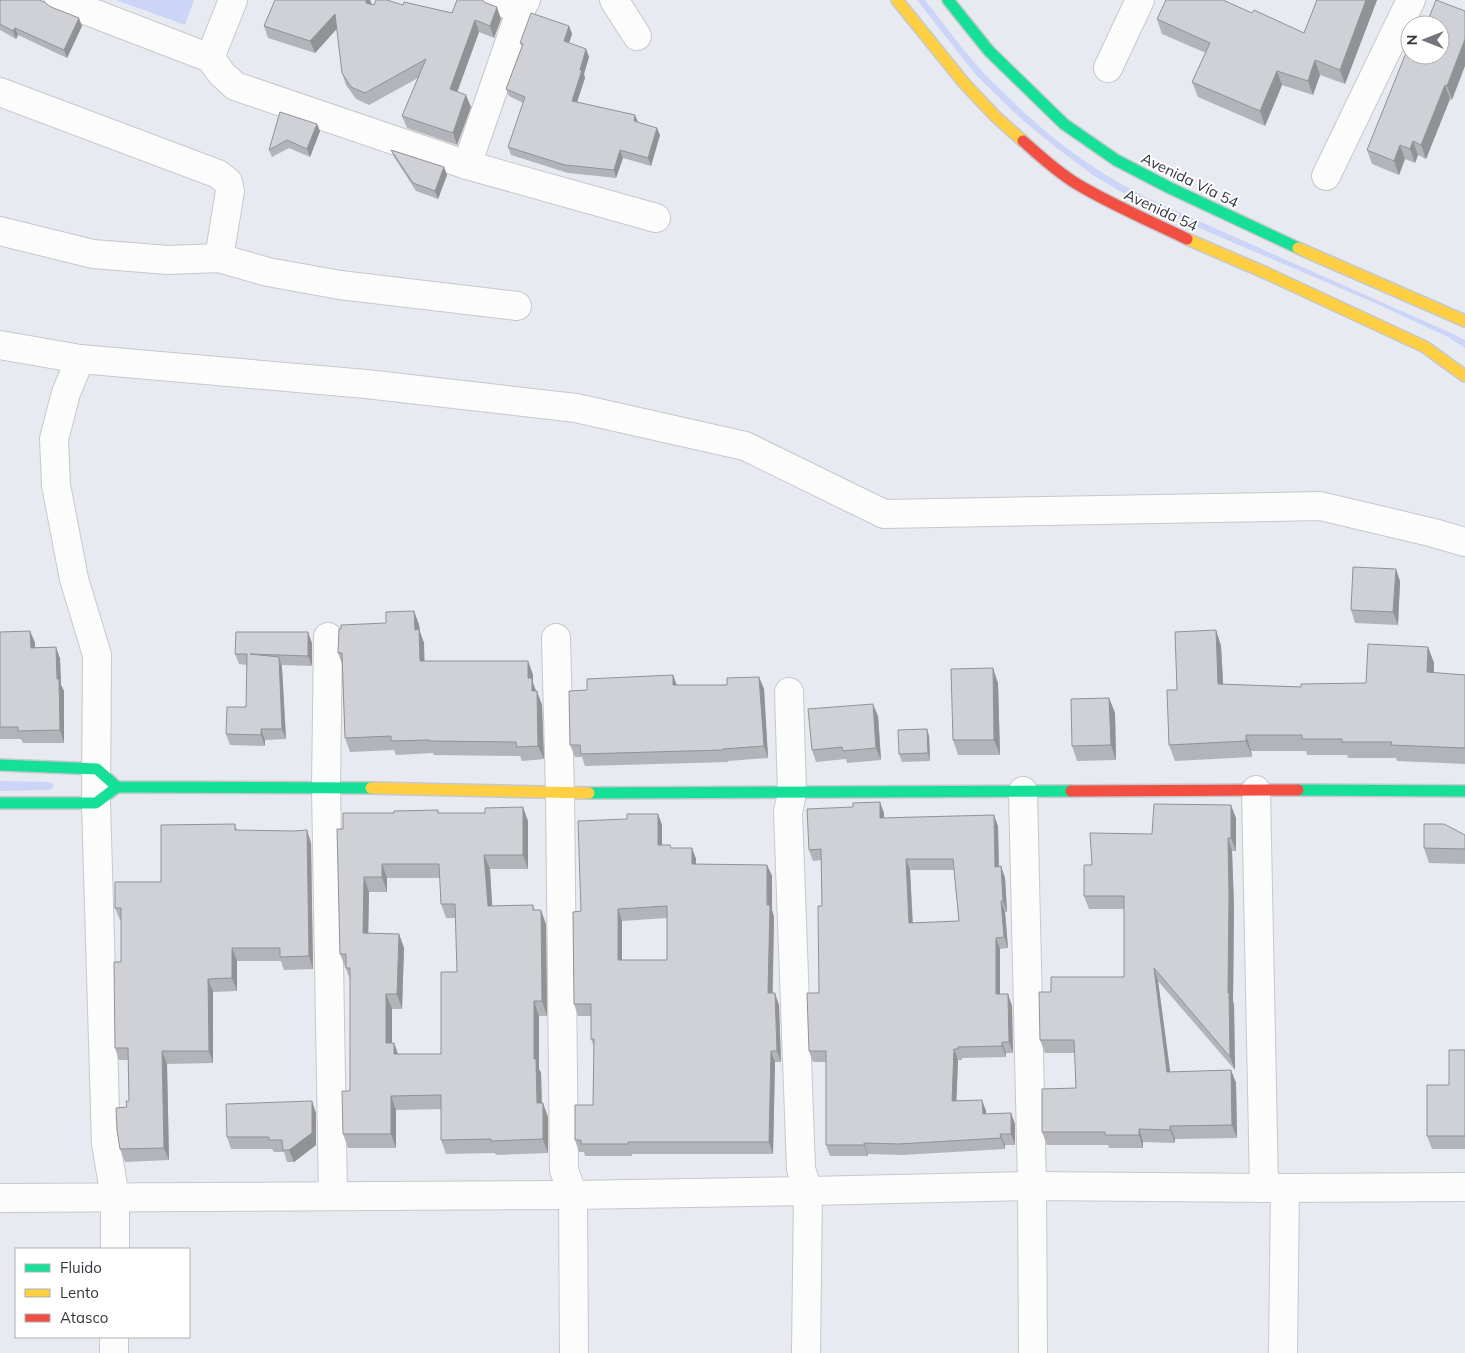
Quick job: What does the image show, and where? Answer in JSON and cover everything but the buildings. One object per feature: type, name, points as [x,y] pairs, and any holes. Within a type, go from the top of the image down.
[{"type":"street","points":[[60,0],[210,58],[222,74],[235,86],[467,165],[656,218]]},
{"type":"street","points":[[210,58],[233,0]]},
{"type":"street","points":[[467,165],[523,5],[495,0]]},
{"type":"street","points":[[614,0],[636,36]]},
{"type":"street","name":"Avenida 54","points":[[897,0],[964,83],[996,117],[1041,157],[1075,183],[1113,204],[1189,240],[1266,273],[1426,347],[1465,376]]},
{"type":"street","name":"Avenida Vía 54","points":[[948,0],[989,50],[1044,106],[1064,124],[1116,160],[1170,188],[1298,248],[1465,321]]},
{"type":"street","points":[[1108,68],[1140,0]]},
{"type":"street","points":[[1326,176],[1411,0]]},
{"type":"street","points":[[0,92],[218,174],[228,182],[230,192],[219,258]]},
{"type":"street","points":[[0,231],[92,254],[168,260],[219,258],[268,272],[340,285],[517,306]]},
{"type":"street","points":[[0,345],[80,359],[366,384],[576,408],[745,446],[884,514],[1320,506],[1434,532],[1465,542]]},
{"type":"street","points":[[80,359],[66,393],[54,439],[56,485],[74,579],[97,654],[97,768],[107,795],[106,1144],[115,1197],[115,1248]]},
{"type":"street","points":[[328,637],[326,788],[333,1196]]},
{"type":"street","points":[[556,638],[560,793],[564,1170],[573,1195],[574,1353]]},
{"type":"street","points":[[789,692],[792,794],[788,812],[801,1169],[808,1191],[806,1353]]},
{"type":"street","points":[[0,765],[97,768]]},
{"type":"street","points":[[0,803],[107,795],[326,788],[560,793],[792,794],[1023,791],[1465,791]]},
{"type":"street","points":[[1256,790],[1283,1353]]},
{"type":"street","points":[[1023,791],[1032,1186],[1033,1353]]},
{"type":"street","points":[[0,1198],[573,1195],[1032,1186],[1465,1187]]},
{"type":"street","points":[[114,1338],[114,1353]]},
{"type":"shaded area","points":[[116,0],[194,0],[185,25]]},
{"type":"shaded area","points":[[917,0],[925,0],[980,69],[1025,113],[1060,143],[1097,169],[1158,203],[1451,333],[1465,340],[1465,348],[1448,337],[1375,303],[1155,208],[1125,194],[1094,176],[1020,118],[975,74]]},
{"type":"shaded area","points":[[0,781],[49,782],[53,784],[53,788],[49,790],[0,791]]},
{"type":"traffic: fast","points":[[948,0],[989,51],[1064,124],[1116,160],[1170,188],[1298,248]]},
{"type":"traffic: fast","points":[[0,765],[97,769],[117,787],[371,788]]},
{"type":"traffic: fast","points":[[0,803],[96,803],[117,787]]},
{"type":"traffic: fast","points":[[1298,790],[1465,791]]},
{"type":"traffic: fast","points":[[589,793],[1071,791]]},
{"type":"traffic: slow","points":[[897,0],[964,83],[996,117],[1023,141]]},
{"type":"traffic: slow","points":[[1187,239],[1266,273],[1425,347],[1465,376]]},
{"type":"traffic: slow","points":[[1298,248],[1465,321]]},
{"type":"traffic: slow","points":[[371,788],[589,793]]},
{"type":"traffic: jam","points":[[1023,141],[1056,169],[1090,192],[1187,239]]},
{"type":"traffic: jam","points":[[1071,791],[1298,790]]}]
